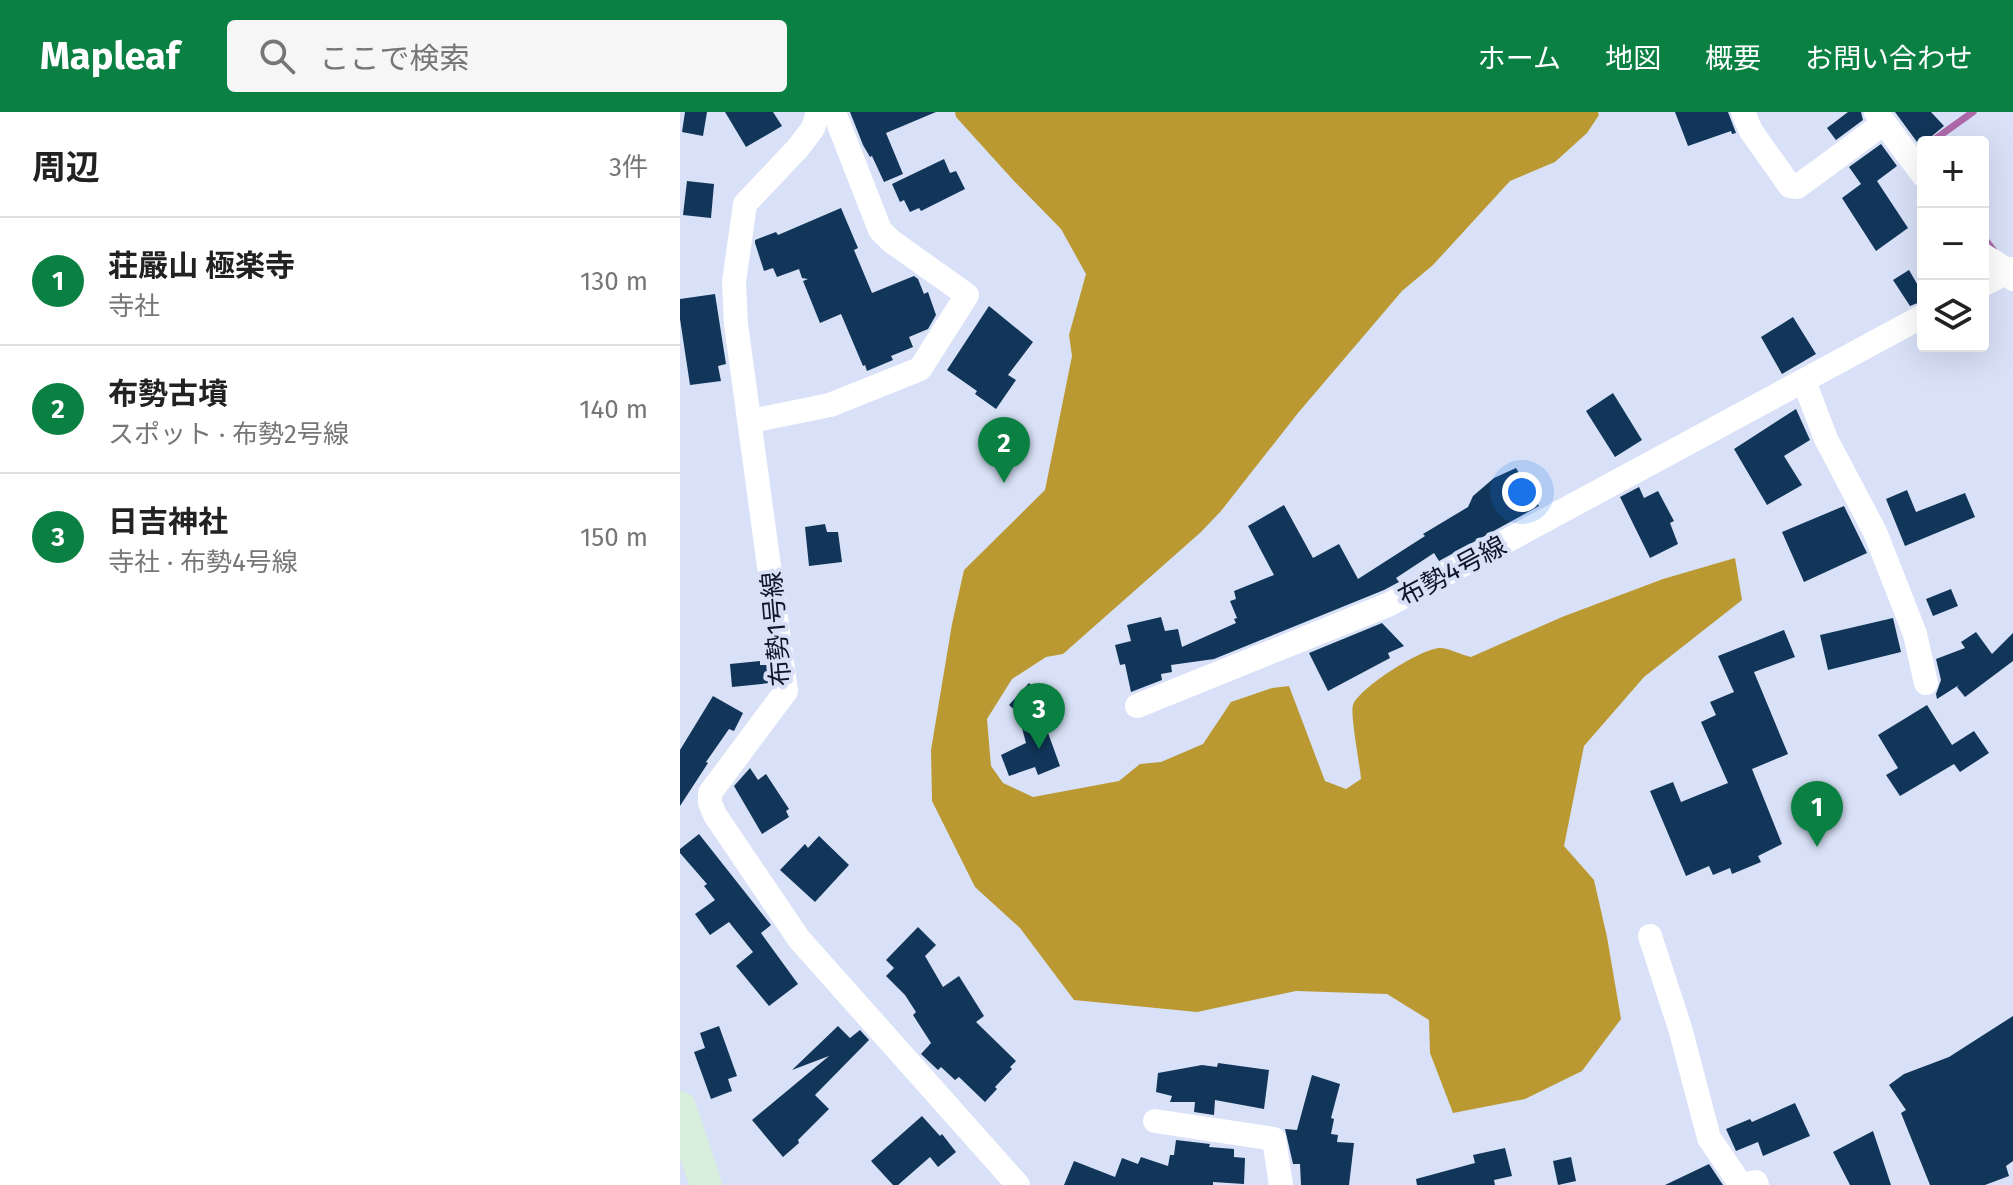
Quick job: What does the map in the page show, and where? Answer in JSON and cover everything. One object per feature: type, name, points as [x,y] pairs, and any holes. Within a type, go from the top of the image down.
[{"type":"main road","points":[[680,1107],[706,1185]]},
{"type":"street","name":"布勢1号線","points":[[818,112],[813,128],[798,148],[745,204],[734,282],[736,324],[786,691],[710,793],[712,808],[799,939],[1018,1185]]},
{"type":"street","points":[[751,421],[830,405],[920,369],[967,295],[880,230],[834,112]]},
{"type":"street","points":[[1743,112],[1751,131],[1790,186],[1797,187],[1880,117],[1917,167]]},
{"type":"street","points":[[1989,259],[2012,273]]},
{"type":"street","points":[[1989,283],[2012,273]]},
{"type":"street","name":"布勢4号線","points":[[1137,706],[1390,604],[1917,319]]},
{"type":"street","points":[[1804,381],[1826,439],[1875,532],[1915,634],[1926,683]]},
{"type":"street","points":[[1650,936],[1680,1028],[1709,1138],[1741,1185],[1756,1182],[1757,1185]]},
{"type":"street","points":[[1155,1121],[1274,1139],[1281,1185]]},
{"type":"shaded area","points":[[955,112],[1598,112],[1587,133],[1555,162],[1510,181],[1433,265],[1402,291],[1201,532],[1063,654],[1046,657],[1012,679],[987,719],[991,766],[1003,783],[1033,797],[1119,781],[1140,764],[1161,762],[1203,744],[1231,702],[1272,688],[1289,686],[1325,781],[1346,789],[1361,779],[1353,705],[1379,679],[1407,661],[1441,648],[1471,657],[1562,617],[1663,579],[1735,558],[1742,600],[1644,677],[1584,746],[1564,846],[1594,880],[1621,1019],[1582,1071],[1525,1099],[1453,1113],[1430,1053],[1429,1020],[1387,994],[1296,991],[1197,1012],[1074,1000],[1020,928],[975,887],[932,801],[931,750],[952,624],[964,570],[1045,490],[1072,356],[1069,335],[1086,274],[1061,229],[956,117]]},
{"type":"building","points":[[685,112],[707,112],[703,136],[682,132]]},
{"type":"building","points":[[725,112],[773,112],[782,126],[746,147]]},
{"type":"building","points":[[850,112],[936,112],[886,133],[903,174],[884,182],[863,145]]},
{"type":"building","points":[[1675,112],[1728,112],[1736,133],[1732,134],[1731,131],[1688,146]]},
{"type":"building","points":[[1848,112],[1861,112],[1863,120],[1836,140],[1827,128]]},
{"type":"building","points":[[1895,112],[1931,112],[1944,126],[1932,136],[1917,136],[1917,142]]},
{"type":"building","points":[[1881,144],[1897,166],[1877,181],[1908,228],[1876,251],[1842,198],[1861,184],[1849,167]]},
{"type":"building","points":[[944,159],[950,173],[956,171],[965,189],[921,211],[919,208],[910,212],[904,200],[900,202],[892,184]]},
{"type":"building","points":[[687,181],[714,184],[711,218],[683,215]]},
{"type":"building","points":[[841,208],[872,293],[914,276],[924,294],[928,292],[936,315],[928,329],[909,337],[913,347],[867,371],[841,314],[820,323],[803,281],[808,279],[802,278],[799,269],[777,277],[773,268],[764,271],[755,243],[755,240],[776,232],[778,235]]},
{"type":"building","points":[[1909,270],[1917,284],[1917,303],[1910,306],[1893,280]]},
{"type":"building","points":[[715,294],[726,364],[718,366],[721,381],[690,385],[680,299]]},
{"type":"building","points":[[989,306],[1033,342],[1008,375],[1016,380],[996,409],[947,370]]},
{"type":"building","points":[[1793,317],[1816,354],[1782,374],[1761,337]]},
{"type":"building","points":[[1613,393],[1642,440],[1615,457],[1586,411]]},
{"type":"building","points":[[1796,409],[1810,440],[1784,456],[1802,485],[1767,505],[1734,449]]},
{"type":"building","points":[[1516,468],[1539,506],[1439,561],[1434,553],[1396,578],[1399,582],[1384,590],[1214,659],[1171,665],[1172,672],[1161,674],[1162,680],[1131,692],[1125,664],[1120,665],[1115,645],[1131,641],[1127,625],[1161,617],[1165,631],[1178,629],[1182,647],[1236,623],[1230,601],[1236,599],[1234,591],[1274,575],[1248,526],[1284,505],[1313,558],[1339,544],[1358,579],[1468,507],[1473,496],[1494,478]]},
{"type":"building","points":[[1639,487],[1644,498],[1658,491],[1674,521],[1670,523],[1678,544],[1650,558],[1620,497]]},
{"type":"building","points":[[1907,490],[1916,512],[1965,493],[1975,517],[1905,546],[1886,499]]},
{"type":"building","points":[[1844,506],[1867,553],[1804,582],[1782,532]]},
{"type":"building","points":[[825,524],[827,532],[838,532],[842,562],[809,566],[805,527]]},
{"type":"building","points":[[1951,589],[1958,606],[1933,616],[1926,599]]},
{"type":"building","points":[[1893,618],[1901,652],[1828,670],[1820,635]]},
{"type":"building","points":[[1382,623],[1404,646],[1388,653],[1390,658],[1328,691],[1309,653]]},
{"type":"building","points":[[1784,630],[1795,657],[1754,672],[1788,754],[1752,769],[1782,844],[1758,856],[1761,862],[1732,874],[1730,868],[1713,875],[1709,866],[1686,876],[1650,791],[1673,782],[1681,802],[1728,783],[1701,722],[1716,715],[1710,702],[1734,692],[1718,656]]},
{"type":"building","points":[[1976,632],[1992,654],[2013,633],[2013,661],[1965,697],[1957,687],[1959,685],[1937,699],[1941,680],[1936,659],[1965,648],[1961,642]]},
{"type":"building","points":[[760,661],[760,665],[767,665],[770,683],[732,687],[730,664]]},
{"type":"building","points":[[1029,683],[1053,704],[1043,719],[1060,766],[1038,775],[1035,767],[1009,776],[1001,755],[1026,743],[1018,713],[1009,705]]},
{"type":"building","points":[[713,696],[743,713],[734,731],[729,729],[706,762],[680,806],[680,750]]},
{"type":"building","points":[[1927,705],[1952,745],[1974,731],[1989,753],[1960,772],[1954,764],[1900,796],[1886,775],[1898,768],[1878,735]]},
{"type":"building","points":[[750,768],[758,780],[766,774],[789,809],[786,811],[789,817],[762,834],[734,786]]},
{"type":"building","points":[[699,834],[771,925],[761,933],[798,984],[769,1006],[736,966],[753,952],[729,922],[710,935],[695,914],[715,900],[704,886],[707,884],[680,853],[680,849]]},
{"type":"building","points":[[819,836],[849,865],[815,902],[780,870],[805,844],[808,848]]},
{"type":"building","points":[[918,927],[936,945],[925,956],[943,987],[959,976],[984,1016],[976,1022],[1016,1061],[985,1102],[959,1077],[955,1080],[941,1067],[938,1070],[921,1054],[931,1043],[913,1015],[916,1012],[905,995],[886,976],[894,968],[886,960]]},
{"type":"building","points":[[2013,1016],[2013,1161],[2006,1166],[2009,1176],[1985,1185],[1930,1185],[1901,1113],[1906,1110],[1889,1085],[1904,1074],[1949,1057]]},
{"type":"building","points":[[719,1026],[737,1076],[728,1079],[732,1091],[711,1099],[694,1052],[705,1048],[700,1033]]},
{"type":"building","points":[[838,1026],[850,1038],[860,1030],[869,1040],[815,1095],[829,1109],[783,1157],[752,1120],[829,1056],[792,1070]]},
{"type":"building","points":[[1218,1063],[1269,1070],[1264,1109],[1215,1100],[1214,1115],[1194,1112],[1195,1102],[1170,1102],[1172,1096],[1156,1092],[1158,1073],[1202,1065],[1217,1067]]},
{"type":"building","points":[[1312,1075],[1340,1084],[1331,1118],[1334,1119],[1331,1134],[1338,1135],[1337,1142],[1354,1143],[1349,1185],[1301,1185],[1300,1164],[1293,1164],[1285,1129],[1297,1130]]},
{"type":"building","points":[[1795,1103],[1810,1136],[1763,1156],[1758,1142],[1736,1151],[1726,1129],[1750,1119],[1752,1122]]},
{"type":"building","points":[[922,1116],[956,1152],[938,1167],[930,1157],[898,1185],[893,1185],[871,1161]]},
{"type":"building","points":[[1873,1131],[1891,1185],[1850,1185],[1833,1152]]},
{"type":"building","points":[[1176,1140],[1234,1149],[1234,1157],[1245,1158],[1244,1184],[1064,1185],[1074,1161],[1115,1177],[1122,1158],[1138,1164],[1141,1157],[1168,1166],[1170,1155],[1174,1155]]},
{"type":"building","points":[[1505,1148],[1512,1176],[1494,1180],[1495,1185],[1417,1185],[1416,1179],[1475,1163],[1473,1155]]},
{"type":"building","points":[[1571,1157],[1576,1181],[1558,1185],[1553,1161]]},
{"type":"building","points":[[1709,1164],[1723,1185],[1665,1185]]},
{"type":"waterway","points":[[1939,136],[1973,112]]},
{"type":"waterway","points":[[1989,245],[1994,251]]},
{"type":"place","name":"布勢古墳","points":[[1004,483]]},
{"type":"place","name":"日吉神社","points":[[1039,749]]},
{"type":"place","name":"荘嚴山 極楽寺","points":[[1817,847]]}]
